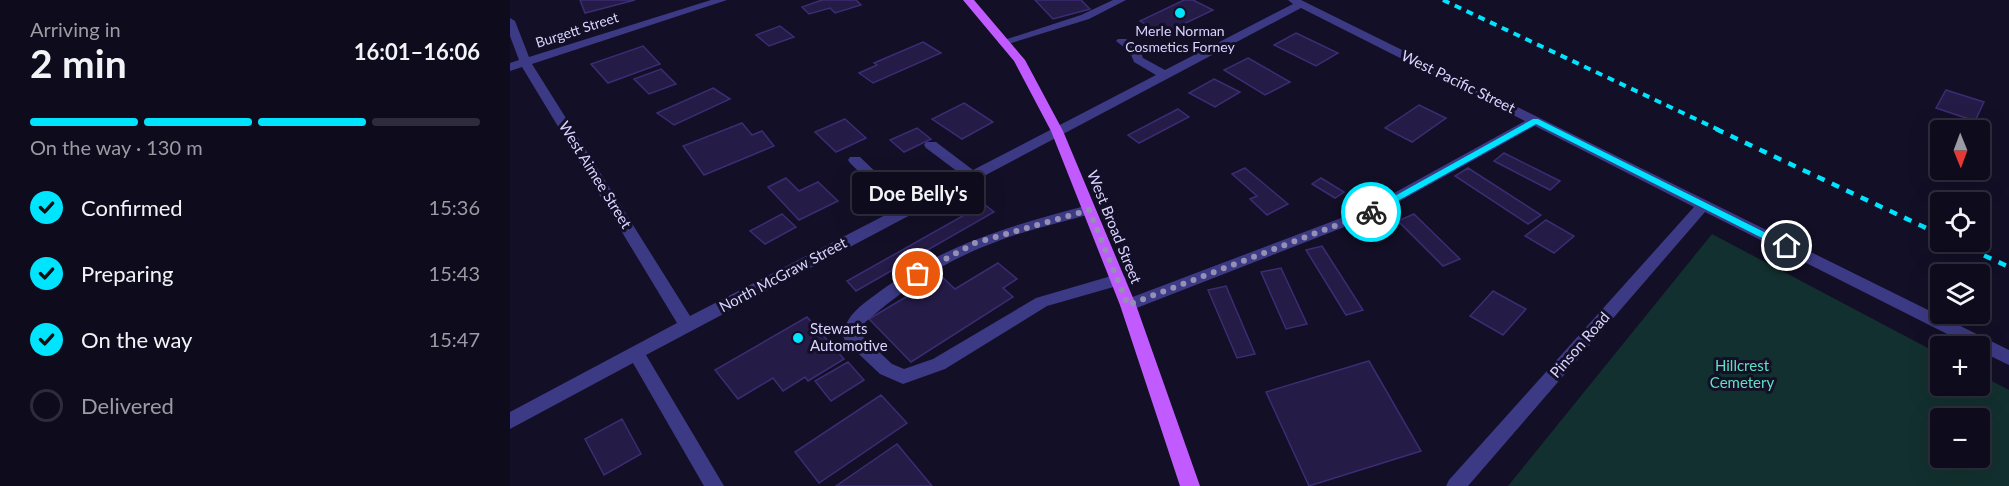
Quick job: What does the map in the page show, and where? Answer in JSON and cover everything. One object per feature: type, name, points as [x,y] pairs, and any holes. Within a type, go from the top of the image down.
[{"type":"main road","name":"West Broad Street","points":[[968,0],[1019,60],[1057,131],[1128,305],[1190,486]]},
{"type":"street","name":"Burgett Street","points":[[510,67],[722,0]]},
{"type":"street","points":[[1004,42],[1085,17],[1121,0]]},
{"type":"street","name":"North McGraw Street","points":[[510,421],[687,325],[1165,75],[1297,2]]},
{"type":"street","name":"West Pacific Street","points":[[1297,2],[2009,358]]},
{"type":"street","name":"West Aimee Street","points":[[510,21],[525,62],[687,325]]},
{"type":"street","points":[[1122,41],[1135,50],[1138,60],[1165,75]]},
{"type":"street","points":[[1128,305],[1370,212],[1536,121]]},
{"type":"street","points":[[931,145],[972,176]]},
{"type":"street","points":[[855,160],[907,210]]},
{"type":"street","name":"Pinson Road","points":[[1456,486],[1704,204]]},
{"type":"street","points":[[1089,210],[975,243],[933,264],[873,305],[853,323],[851,336],[886,369],[903,376],[939,364],[1042,302],[1118,280]]},
{"type":"street","points":[[636,353],[714,486]]},
{"type":"green space","name":"Hillcrest Cemetery","points":[[1712,234],[1930,349],[1930,396],[1990,396],[1990,380],[2009,390],[2009,486],[1508,486]]},
{"type":"building","points":[[580,0],[635,0],[585,13]]},
{"type":"building","points":[[822,0],[856,0],[861,5],[835,13],[830,8],[809,14],[802,7]]},
{"type":"building","points":[[1035,0],[1081,0],[1090,9],[1053,19]]},
{"type":"building","points":[[1184,0],[1193,0],[1213,10],[1163,34],[1140,21]]},
{"type":"building","points":[[780,26],[794,37],[769,46],[756,35]]},
{"type":"building","points":[[1296,33],[1338,53],[1316,66],[1274,45]]},
{"type":"building","points":[[923,42],[941,53],[873,83],[859,73],[877,65],[874,63]]},
{"type":"building","points":[[643,46],[660,64],[608,83],[591,64]]},
{"type":"building","points":[[1248,58],[1290,82],[1265,95],[1224,70]]},
{"type":"building","points":[[661,69],[676,84],[649,94],[634,79]]},
{"type":"building","points":[[1214,79],[1240,92],[1215,107],[1189,93]]},
{"type":"building","points":[[713,88],[730,99],[674,125],[657,113]]},
{"type":"building","points":[[1946,90],[1984,102],[1975,120],[1936,108]]},
{"type":"building","points":[[964,103],[993,122],[962,139],[932,119]]},
{"type":"building","points":[[1419,105],[1446,118],[1412,142],[1385,128]]},
{"type":"building","points":[[1178,109],[1189,117],[1139,143],[1128,135]]},
{"type":"building","points":[[845,119],[866,138],[836,152],[815,132]]},
{"type":"building","points":[[742,123],[752,135],[762,131],[774,146],[704,175],[683,146]]},
{"type":"building","points":[[917,128],[931,139],[904,152],[890,140]]},
{"type":"building","points":[[1504,153],[1560,181],[1550,190],[1494,161]]},
{"type":"building","points":[[1245,168],[1288,204],[1267,215],[1250,199],[1257,196],[1232,174]]},
{"type":"building","points":[[1468,168],[1541,215],[1528,224],[1455,176]]},
{"type":"building","points":[[786,178],[799,191],[818,182],[838,201],[799,220],[768,187]]},
{"type":"building","points":[[1321,178],[1344,192],[1335,198],[1312,184]]},
{"type":"building","points":[[984,204],[994,212],[856,291],[847,281]]},
{"type":"building","points":[[782,214],[796,227],[765,244],[750,231]]},
{"type":"building","points":[[1414,214],[1460,259],[1443,266],[1398,221]]},
{"type":"building","points":[[1546,220],[1574,236],[1554,253],[1525,236]]},
{"type":"building","points":[[1322,246],[1363,310],[1346,315],[1306,250]]},
{"type":"building","points":[[998,263],[1017,279],[1003,288],[1013,297],[911,362],[869,319],[941,276],[955,289]]},
{"type":"building","points":[[1281,268],[1307,324],[1286,329],[1261,272]]},
{"type":"building","points":[[1226,286],[1255,354],[1237,358],[1208,290]]},
{"type":"building","points":[[1493,291],[1526,309],[1503,335],[1470,316]]},
{"type":"building","name":"Stewarts Automotive","points":[[807,317],[844,359],[808,381],[805,377],[783,391],[773,378],[738,399],[715,370]]},
{"type":"building","points":[[1369,361],[1421,451],[1309,486],[1266,392]]},
{"type":"building","points":[[848,362],[864,380],[831,401],[815,381]]},
{"type":"building","points":[[881,395],[907,423],[819,483],[795,452]]},
{"type":"building","points":[[622,419],[641,454],[604,475],[585,439]]},
{"type":"building","points":[[897,444],[932,486],[836,486]]},
{"type":"railway","points":[[1443,0],[1719,130]]},
{"type":"railway","points":[[1716,129],[1930,230]]},
{"type":"railway","points":[[1977,252],[2009,267]]},
{"type":"way so far","points":[[918,274],[975,243],[1089,210],[1128,305],[1371,212]]},
{"type":"place","name":"Merle Norman Cosmetics Forney","points":[[1180,13]]},
{"type":"place","name":"Doe Belly's","points":[[918,274]]},
{"type":"place","name":"Stewarts Automotive","points":[[798,338]]},
{"type":"route","points":[[1371,212],[1536,121],[1787,246]]}]
